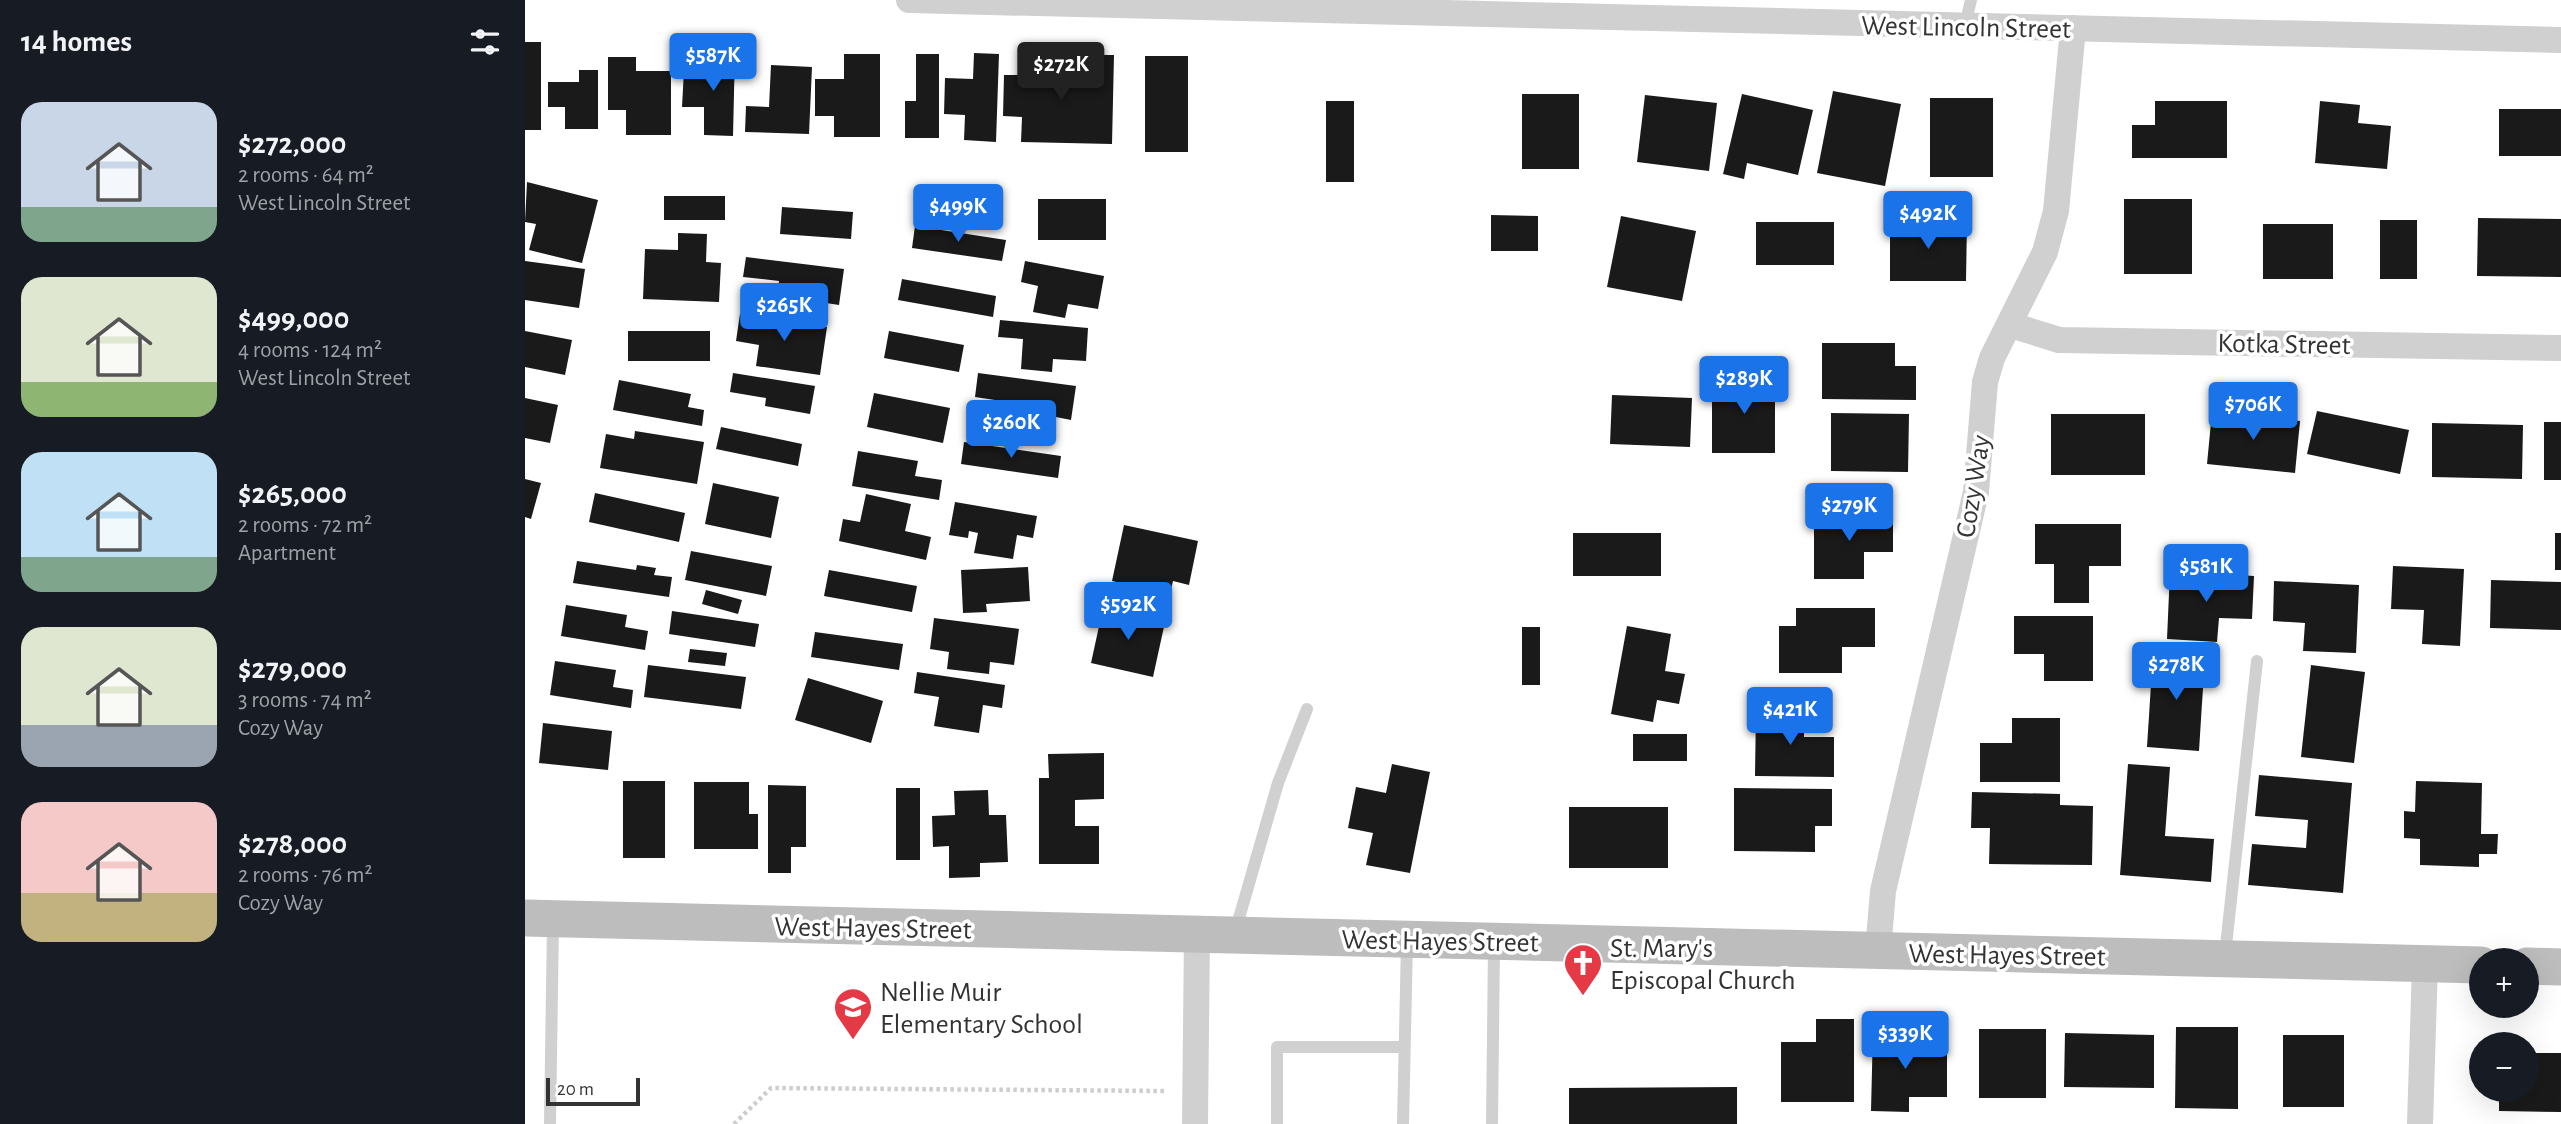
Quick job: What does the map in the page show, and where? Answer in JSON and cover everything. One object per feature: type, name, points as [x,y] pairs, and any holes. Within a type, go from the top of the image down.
[{"type":"street","name":"West Lincoln Street","points":[[909,0],[1968,13],[2073,28],[2561,40]]},
{"type":"street","name":"Cozy Way","points":[[1878,951],[1882,891],[1976,492],[1985,382],[1991,358],[2011,325],[2045,252],[2056,211],[2073,28]]},
{"type":"street","name":"Kotka Street","points":[[2011,325],[2059,340],[2561,348]]},
{"type":"street","name":"West Hayes Street","points":[[539,918],[2469,965]]},
{"type":"street","points":[[1195,1124],[1197,934]]},
{"type":"street","points":[[2420,1124],[2424,964]]},
{"type":"street","points":[[2539,966],[2561,967]]},
{"type":"lane","points":[[2225,959],[2257,661]]},
{"type":"lane","points":[[1233,935],[1278,783],[1307,709]]},
{"type":"lane","points":[[539,918],[550,1124]]},
{"type":"lane","points":[[1403,1124],[1407,940]]},
{"type":"lane","points":[[1492,1124],[1494,942]]},
{"type":"lane","points":[[1277,1124],[1277,1047],[1403,1047]]},
{"type":"path","points":[[734,1124],[771,1088],[1196,1091]]},
{"type":"building","points":[[525,42],[541,42],[541,130],[525,130]]},
{"type":"building","points":[[712,50],[735,50],[733,136],[704,135],[704,107],[682,107],[684,70],[712,71]]},
{"type":"building","points":[[974,53],[999,54],[996,142],[964,140],[965,115],[944,114],[945,78],[973,79]]},
{"type":"building","points":[[844,54],[880,54],[880,137],[834,137],[834,116],[815,116],[815,79],[844,79]]},
{"type":"building","points":[[916,54],[939,54],[939,138],[905,138],[905,101],[916,101]]},
{"type":"building","points":[[1019,55],[1059,56],[1058,80],[1092,81],[1092,55],[1114,55],[1112,144],[1021,142],[1022,117],[1003,116],[1004,75],[1018,75]]},
{"type":"building","points":[[1145,56],[1188,56],[1188,152],[1145,152]]},
{"type":"building","points":[[608,57],[636,57],[636,71],[671,71],[671,135],[626,135],[626,110],[608,110]]},
{"type":"building","points":[[771,65],[812,67],[809,134],[745,132],[746,106],[769,107]]},
{"type":"building","points":[[579,70],[598,70],[598,129],[565,129],[565,107],[548,107],[548,82],[579,82]]},
{"type":"building","points":[[1833,91],[1901,104],[1885,186],[1817,173]]},
{"type":"building","points":[[1522,94],[1579,94],[1579,169],[1522,169]]},
{"type":"building","points":[[1742,94],[1813,110],[1798,175],[1747,163],[1744,179],[1723,174]]},
{"type":"building","points":[[1645,95],[1717,103],[1709,171],[1637,162]]},
{"type":"building","points":[[1930,98],[1993,98],[1993,177],[1930,177]]},
{"type":"building","points":[[1326,101],[1354,101],[1354,182],[1326,182]]},
{"type":"building","points":[[2155,101],[2227,101],[2227,158],[2132,158],[2132,125],[2155,125]]},
{"type":"building","points":[[2320,101],[2360,105],[2358,123],[2391,126],[2387,169],[2315,163]]},
{"type":"building","points":[[2499,109],[2561,109],[2561,156],[2499,156]]},
{"type":"building","points":[[527,182],[598,200],[582,263],[529,250],[536,224],[525,222]]},
{"type":"building","points":[[664,196],[725,196],[725,220],[664,220]]},
{"type":"building","points":[[1038,199],[1106,199],[1106,240],[1038,240]]},
{"type":"building","points":[[2124,199],[2192,199],[2192,274],[2124,274]]},
{"type":"building","points":[[940,201],[992,204],[990,222],[939,219]]},
{"type":"building","points":[[782,207],[853,212],[851,239],[780,234]]},
{"type":"building","points":[[1491,215],[1538,216],[1538,251],[1491,251]]},
{"type":"building","points":[[1621,216],[1696,231],[1682,301],[1607,287]]},
{"type":"building","points":[[2478,218],[2561,219],[2561,277],[2477,276]]},
{"type":"building","points":[[2380,220],[2417,220],[2417,279],[2380,279]]},
{"type":"building","points":[[1890,221],[1967,221],[1966,281],[1890,281]]},
{"type":"building","points":[[1756,222],[1834,222],[1834,265],[1756,265]]},
{"type":"building","points":[[2263,224],[2333,224],[2333,279],[2263,279]]},
{"type":"building","points":[[915,226],[1006,240],[1002,261],[912,248]]},
{"type":"building","points":[[678,233],[707,234],[706,262],[721,263],[719,302],[643,299],[645,249],[678,250]]},
{"type":"building","points":[[746,257],[844,269],[839,305],[813,301],[812,313],[775,309],[779,281],[743,277]]},
{"type":"building","points":[[525,261],[585,269],[579,308],[525,300]]},
{"type":"building","points":[[1025,261],[1104,276],[1098,309],[1068,304],[1065,318],[1033,312],[1038,286],[1021,282]]},
{"type":"building","points":[[902,279],[996,296],[993,317],[898,300]]},
{"type":"building","points":[[740,314],[827,327],[820,375],[756,366],[759,345],[736,341]]},
{"type":"building","points":[[1000,320],[1088,328],[1086,361],[1053,359],[1052,372],[1021,369],[1023,339],[998,337]]},
{"type":"building","points":[[525,331],[572,340],[565,375],[525,367]]},
{"type":"building","points":[[628,331],[710,331],[710,361],[628,361]]},
{"type":"building","points":[[889,331],[964,345],[959,372],[884,358]]},
{"type":"building","points":[[1822,343],[1895,343],[1895,366],[1916,366],[1916,400],[1822,399]]},
{"type":"building","points":[[733,373],[815,386],[810,414],[765,406],[766,398],[730,392]]},
{"type":"building","points":[[978,373],[1076,386],[1071,420],[1056,417],[1054,435],[1005,428],[1008,402],[975,397]]},
{"type":"building","points":[[1712,379],[1775,379],[1775,453],[1712,453]]},
{"type":"building","points":[[619,380],[691,394],[688,407],[704,410],[702,426],[613,410]]},
{"type":"building","points":[[874,393],[950,408],[943,443],[867,427]]},
{"type":"building","points":[[1612,395],[1692,398],[1690,447],[1610,444]]},
{"type":"building","points":[[525,398],[558,405],[550,443],[525,438]]},
{"type":"building","points":[[2317,411],[2409,430],[2400,474],[2307,454]]},
{"type":"building","points":[[2212,412],[2300,421],[2295,473],[2207,464]]},
{"type":"building","points":[[1831,413],[1909,414],[1908,472],[1831,471]]},
{"type":"building","points":[[2051,414],[2145,414],[2145,475],[2051,475]]},
{"type":"building","points":[[2544,422],[2561,422],[2561,480],[2544,480]]},
{"type":"building","points":[[2432,423],[2523,425],[2522,479],[2432,477]]},
{"type":"building","points":[[721,427],[802,444],[798,466],[716,449]]},
{"type":"building","points":[[635,431],[704,442],[697,484],[600,468],[606,434],[634,439]]},
{"type":"building","points":[[964,442],[1061,456],[1058,478],[961,464]]},
{"type":"building","points":[[858,451],[918,461],[915,476],[942,480],[939,500],[852,486]]},
{"type":"building","points":[[525,479],[541,483],[531,519],[525,517]]},
{"type":"building","points":[[713,483],[779,497],[771,538],[705,524]]},
{"type":"building","points":[[595,493],[685,513],[679,542],[589,522]]},
{"type":"building","points":[[866,494],[911,504],[905,531],[931,537],[926,560],[839,541],[843,519],[860,522]]},
{"type":"building","points":[[955,502],[1037,516],[1033,538],[1017,535],[1013,559],[974,553],[978,533],[969,531],[968,538],[949,535]]},
{"type":"building","points":[[1814,514],[1893,514],[1893,552],[1864,552],[1864,579],[1814,579]]},
{"type":"building","points":[[2035,524],[2121,524],[2121,566],[2089,566],[2089,603],[2054,603],[2054,564],[2035,564]]},
{"type":"building","points":[[1124,525],[1198,541],[1189,585],[1173,581],[1170,594],[1112,581]]},
{"type":"building","points":[[1573,533],[1661,533],[1661,576],[1573,576]]},
{"type":"building","points":[[2555,533],[2561,533],[2561,570],[2555,570]]},
{"type":"building","points":[[691,551],[772,566],[766,596],[685,580]]},
{"type":"building","points":[[577,561],[636,570],[637,565],[656,568],[654,575],[672,577],[669,597],[573,583]]},
{"type":"building","points":[[2393,566],[2464,569],[2460,646],[2422,644],[2424,610],[2391,609]]},
{"type":"building","points":[[1028,567],[1030,601],[986,604],[987,612],[963,613],[961,570]]},
{"type":"building","points":[[829,570],[917,586],[912,612],[824,596]]},
{"type":"building","points":[[2170,571],[2254,576],[2252,619],[2219,618],[2217,642],[2167,639]]},
{"type":"building","points":[[2491,580],[2561,582],[2561,630],[2490,628]]},
{"type":"building","points":[[2274,581],[2359,585],[2356,653],[2303,651],[2305,623],[2273,621]]},
{"type":"building","points":[[706,590],[742,600],[738,614],[702,604]]},
{"type":"building","points":[[566,605],[627,615],[625,627],[648,631],[645,650],[561,636]]},
{"type":"building","points":[[1103,608],[1165,622],[1153,677],[1091,663]]},
{"type":"building","points":[[1796,608],[1875,608],[1875,647],[1842,647],[1842,673],[1779,673],[1779,626],[1796,626]]},
{"type":"building","points":[[672,611],[759,624],[755,647],[669,634]]},
{"type":"building","points":[[2014,616],[2093,616],[2093,681],[2044,681],[2044,654],[2014,654]]},
{"type":"building","points":[[934,618],[1019,629],[1014,665],[990,662],[989,674],[947,669],[949,652],[930,649]]},
{"type":"building","points":[[1627,626],[1671,634],[1665,671],[1685,674],[1679,704],[1657,700],[1653,722],[1611,714]]},
{"type":"building","points":[[1522,627],[1540,627],[1540,685],[1522,685]]},
{"type":"building","points":[[815,632],[903,644],[899,670],[811,657]]},
{"type":"building","points":[[690,649],[727,653],[725,666],[688,662]]},
{"type":"building","points":[[2153,653],[2205,656],[2199,751],[2147,747]]},
{"type":"building","points":[[555,661],[616,670],[613,687],[633,690],[631,708],[550,695]]},
{"type":"building","points":[[648,665],[746,677],[741,709],[644,697]]},
{"type":"building","points":[[2311,665],[2365,672],[2354,763],[2301,757]]},
{"type":"building","points":[[917,672],[1005,685],[1002,708],[983,705],[979,733],[934,726],[939,697],[914,693]]},
{"type":"building","points":[[808,678],[883,701],[871,743],[795,720]]},
{"type":"building","points":[[1756,709],[1804,710],[1804,737],[1834,737],[1834,777],[1755,776]]},
{"type":"building","points":[[2012,718],[2060,718],[2060,782],[1980,782],[1980,743],[2012,743]]},
{"type":"building","points":[[543,723],[612,731],[608,770],[539,763]]},
{"type":"building","points":[[1633,734],[1687,734],[1687,761],[1633,761]]},
{"type":"building","points":[[1104,753],[1104,799],[1075,800],[1075,826],[1099,826],[1099,864],[1039,864],[1039,778],[1049,778],[1048,754]]},
{"type":"building","points":[[1392,764],[1430,772],[1410,873],[1366,865],[1373,833],[1348,828],[1356,787],[1386,793]]},
{"type":"building","points":[[2128,764],[2170,767],[2165,836],[2214,839],[2211,882],[2120,875]]},
{"type":"building","points":[[2259,775],[2352,783],[2343,893],[2248,885],[2252,844],[2306,848],[2308,820],[2255,816]]},
{"type":"building","points":[[623,781],[665,781],[665,858],[623,858]]},
{"type":"building","points":[[2416,781],[2482,783],[2481,834],[2498,834],[2497,854],[2479,854],[2479,867],[2420,865],[2420,839],[2404,838],[2404,811],[2415,812]]},
{"type":"building","points":[[694,782],[749,782],[749,814],[758,814],[758,849],[694,849]]},
{"type":"building","points":[[768,785],[806,786],[806,847],[791,847],[791,873],[768,873]]},
{"type":"building","points":[[896,788],[920,788],[920,860],[896,860]]},
{"type":"building","points":[[1734,788],[1832,789],[1832,826],[1815,826],[1815,852],[1734,851]]},
{"type":"building","points":[[988,790],[989,815],[1006,815],[1008,862],[980,863],[980,877],[949,878],[949,846],[933,847],[932,816],[955,815],[954,791]]},
{"type":"building","points":[[1972,792],[2060,794],[2060,805],[2093,806],[2092,865],[1989,864],[1990,828],[1971,828]]},
{"type":"building","points":[[1569,807],[1668,807],[1668,868],[1569,868]]},
{"type":"building","points":[[1816,1019],[1854,1019],[1854,1102],[1781,1102],[1781,1042],[1816,1042]]},
{"type":"building","points":[[2176,1027],[2238,1027],[2238,1109],[2175,1108]]},
{"type":"building","points":[[1873,1028],[1908,1029],[1908,1048],[1947,1048],[1947,1097],[1909,1097],[1909,1112],[1871,1111]]},
{"type":"building","points":[[1979,1029],[2046,1029],[2046,1098],[1979,1098]]},
{"type":"building","points":[[2065,1033],[2154,1035],[2154,1088],[2064,1087]]},
{"type":"building","points":[[2283,1035],[2344,1035],[2344,1107],[2283,1107]]},
{"type":"building","points":[[2539,1053],[2561,1053],[2561,1112],[2499,1111],[2499,1102],[2539,1102]]},
{"type":"building","points":[[1737,1087],[1737,1124],[1569,1124],[1569,1088]]},
{"type":"place","name":"St. Mary's Episcopal Church","points":[[1583,997]]},
{"type":"place","name":"Nellie Muir Elementary School","points":[[853,1041]]}]
